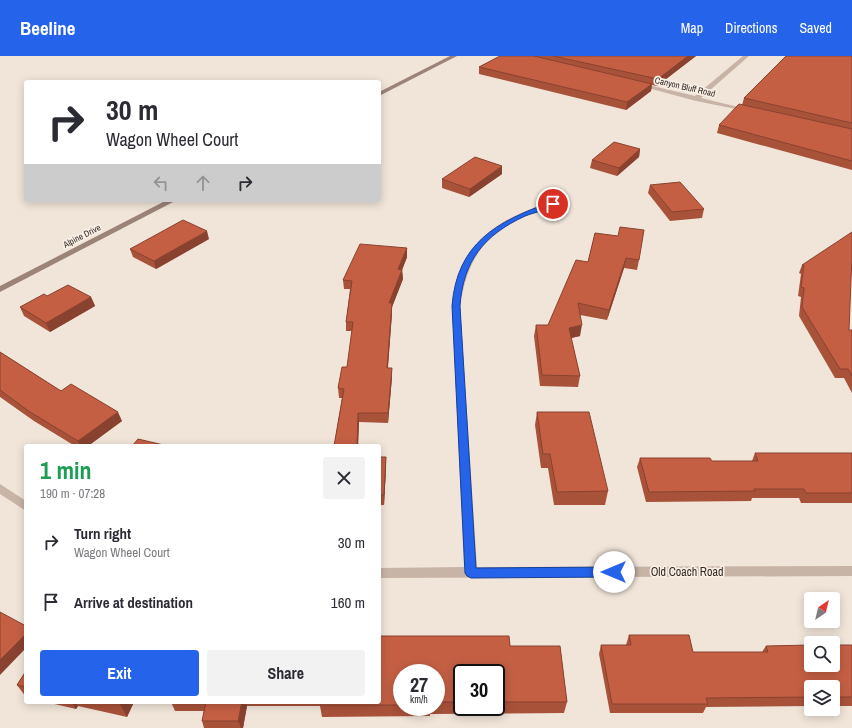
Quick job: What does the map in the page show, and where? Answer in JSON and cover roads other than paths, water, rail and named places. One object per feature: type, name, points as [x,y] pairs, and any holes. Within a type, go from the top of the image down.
[{"type":"street","points":[[381,93],[454,56]]},
{"type":"street","points":[[696,99],[746,56]]},
{"type":"street","name":"Canyon Bluff Road","points":[[635,84],[756,113]]},
{"type":"street","points":[[471,573],[456,306],[457,286],[464,267],[474,251],[488,237],[503,226],[523,215],[565,200]]},
{"type":"street","name":"Alpine Drive","points":[[0,289],[170,202]]},
{"type":"street","points":[[0,488],[24,506]]},
{"type":"street","name":"Old Coach Road","points":[[381,573],[852,571]]}]
